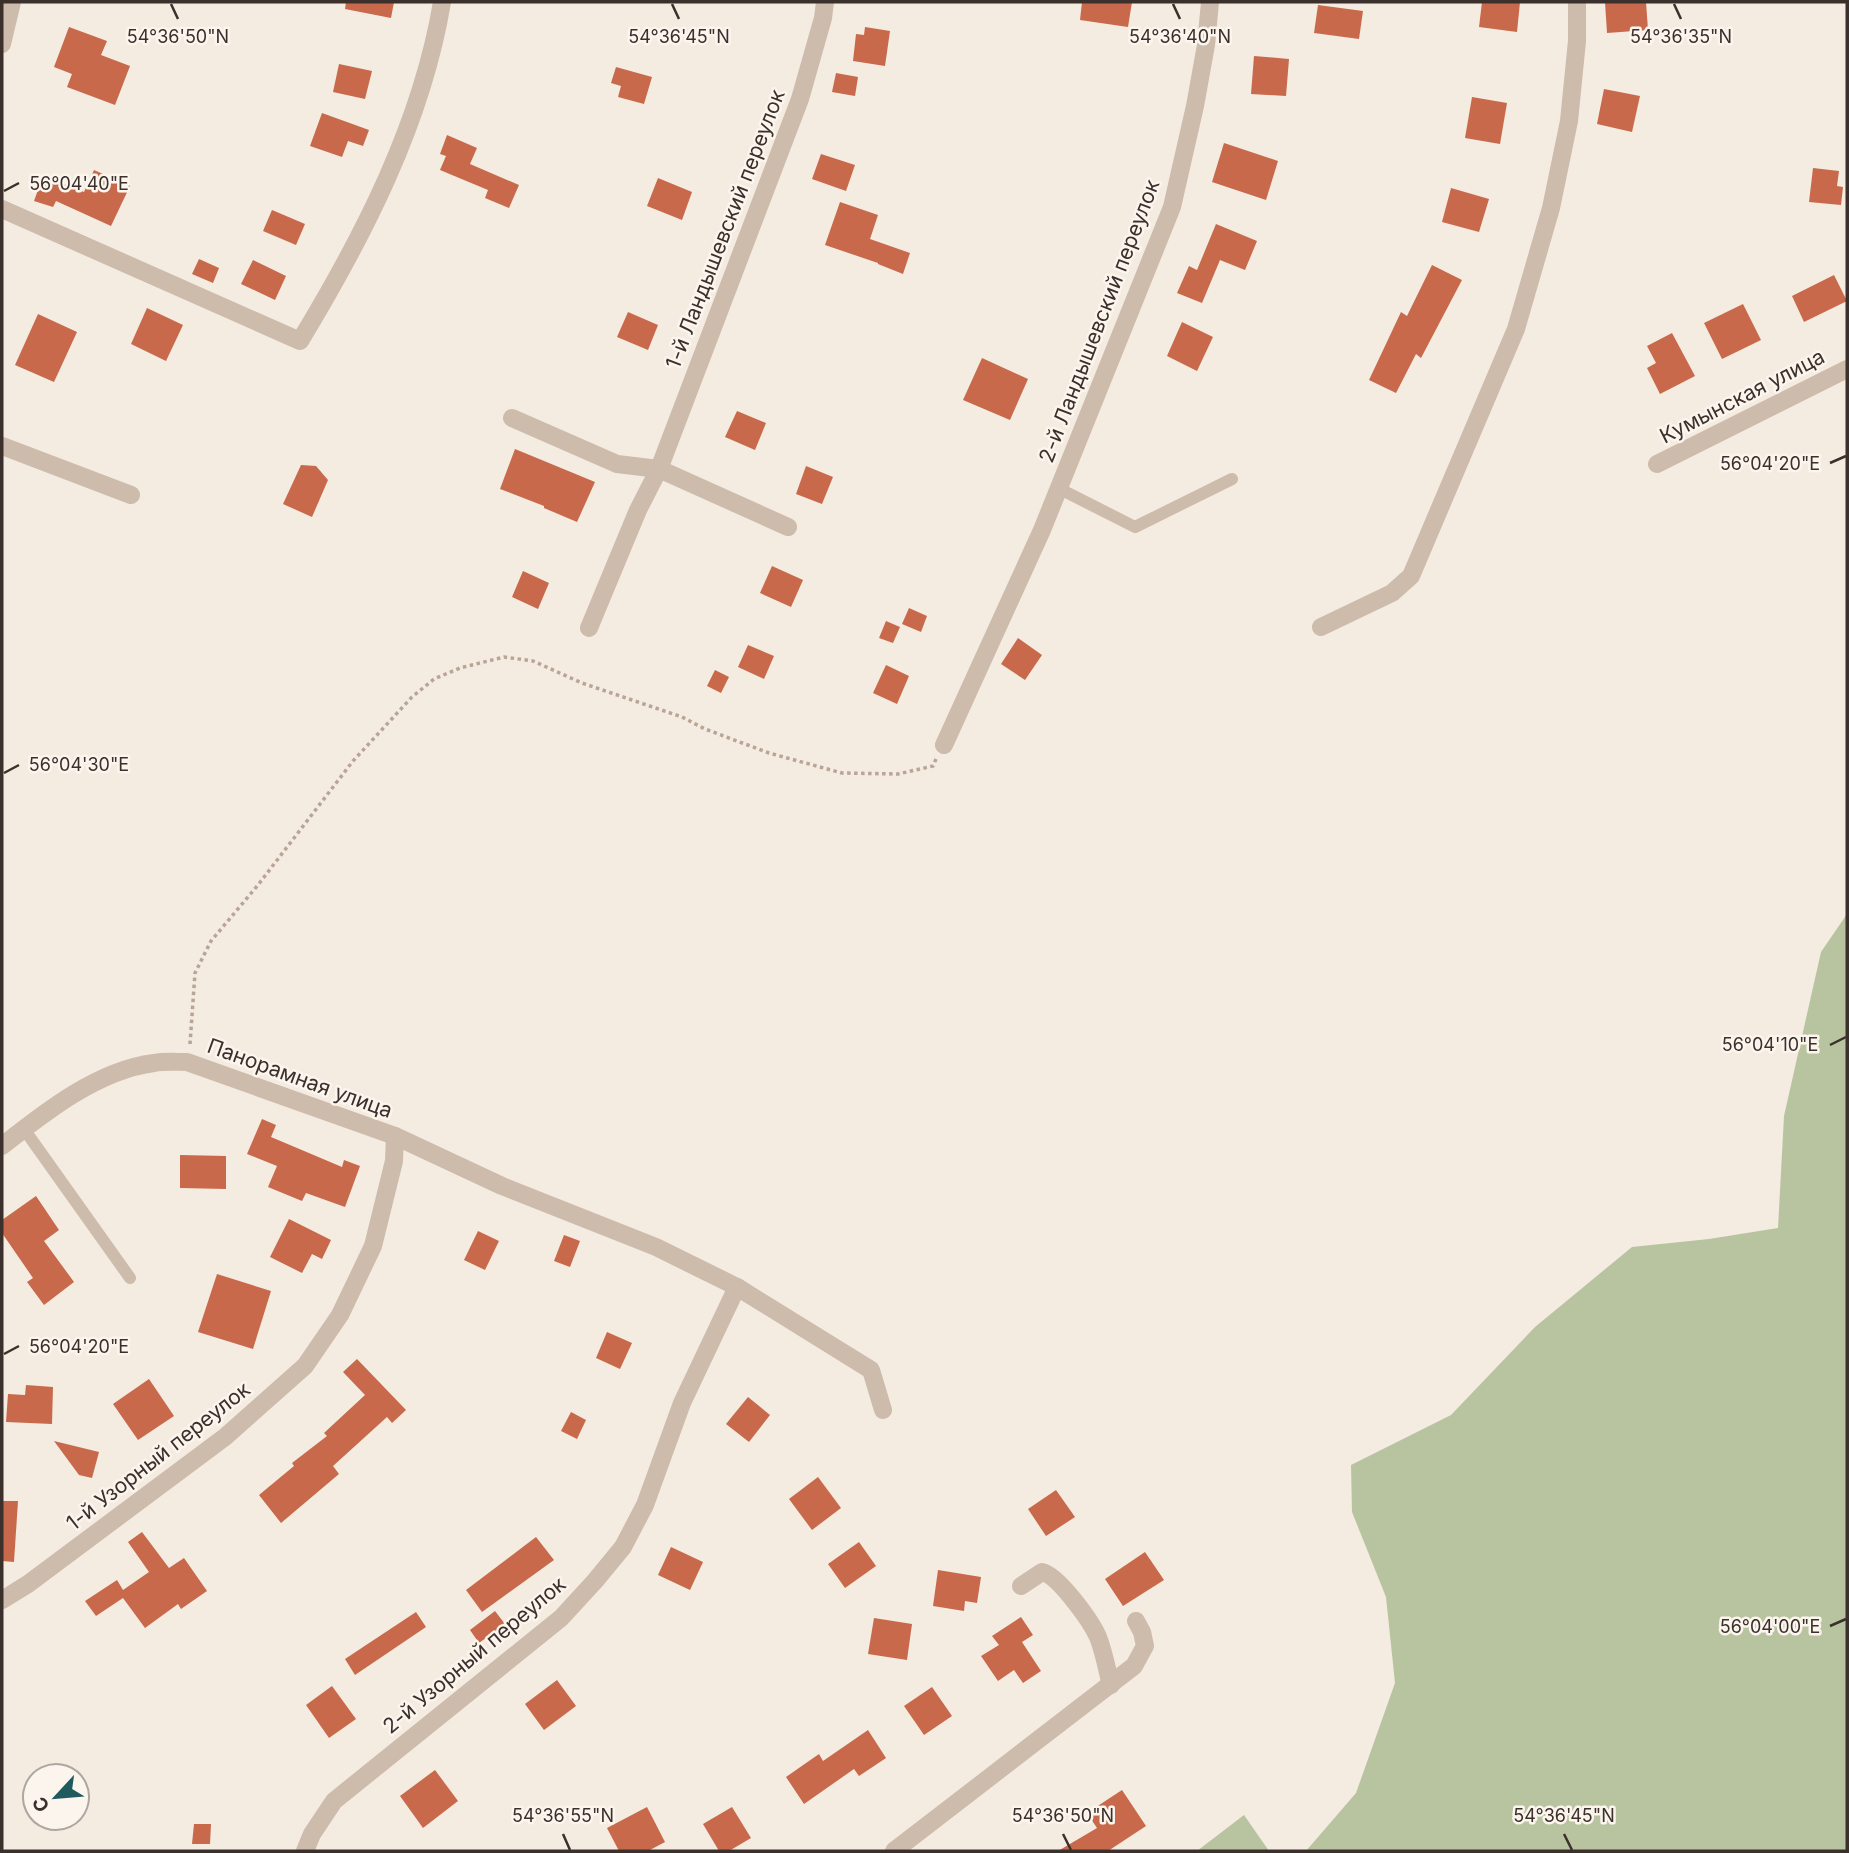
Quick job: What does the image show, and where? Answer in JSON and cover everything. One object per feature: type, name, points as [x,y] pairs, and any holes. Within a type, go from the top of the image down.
[{"type":"street","points":[[2,44],[12,2]]},
{"type":"street","points":[[2,209],[300,341],[342,271],[401,147],[436,36],[442,2]]},
{"type":"street","name":"1-й Ландышевский переулок","points":[[589,628],[638,510],[659,469],[800,99],[825,2]]},
{"type":"street","name":"2-й Ландышевский переулок","points":[[944,745],[1042,530],[1172,207],[1200,81],[1210,2]]},
{"type":"street","points":[[1321,627],[1392,593],[1411,576],[1516,329],[1550,208],[1569,121],[1577,41],[1577,2]]},
{"type":"street","name":"Кумынская улица","points":[[1657,464],[1847,369]]},
{"type":"street","points":[[512,418],[617,464],[659,469],[788,527]]},
{"type":"street","points":[[2,446],[131,495]]},
{"type":"street","name":"Панорамная улица","points":[[2,1146],[52,1107],[116,1074],[153,1063],[187,1062],[396,1136],[502,1186],[656,1247],[737,1287],[871,1370],[883,1409]]},
{"type":"street","name":"1-й Узорный переулок","points":[[2,1600],[28,1584],[225,1437],[305,1366],[340,1315],[373,1246],[394,1161],[396,1136]]},
{"type":"street","name":"2-й Узорный переулок","points":[[306,1851],[312,1834],[334,1801],[561,1618],[623,1546],[645,1505],[682,1403],[737,1287]]},
{"type":"street","points":[[1021,1586],[1042,1572],[1050,1573],[1066,1590],[1097,1636],[1111,1685]]},
{"type":"street","points":[[894,1851],[1134,1666],[1145,1646],[1136,1621]]},
{"type":"lane","points":[[1059,488],[1135,527],[1233,480]]},
{"type":"lane","points":[[24,1129],[130,1278]]},
{"type":"path","points":[[187,1062],[192,1033],[195,973],[211,941],[361,752],[412,697],[434,680],[460,668],[503,657],[533,661],[582,683],[682,717],[705,729],[769,752],[842,773],[898,774],[933,766],[944,745]]},
{"type":"green space","points":[[1847,914],[1847,1851],[1306,1851],[1356,1793],[1395,1683],[1386,1597],[1352,1512],[1351,1465],[1451,1415],[1535,1327],[1632,1247],[1778,1228],[1784,1116],[1821,952]]},
{"type":"green space","points":[[1244,1815],[1269,1851],[1197,1851]]},
{"type":"building","points":[[346,2],[394,2],[391,18],[345,9]]},
{"type":"building","points":[[1082,2],[1132,2],[1128,27],[1080,20]]},
{"type":"building","points":[[1482,2],[1520,2],[1517,32],[1479,27]]},
{"type":"building","points":[[1605,2],[1646,2],[1648,30],[1607,33]]},
{"type":"building","points":[[1318,5],[1363,11],[1359,39],[1314,33]]},
{"type":"building","points":[[69,27],[107,41],[101,55],[130,66],[115,105],[67,87],[72,74],[54,67]]},
{"type":"building","points":[[865,27],[890,31],[885,66],[853,61],[856,34],[864,35]]},
{"type":"building","points":[[1254,56],[1289,59],[1286,96],[1251,94]]},
{"type":"building","points":[[339,64],[372,71],[365,99],[333,92]]},
{"type":"building","points":[[616,67],[652,77],[644,104],[618,97],[621,86],[611,83]]},
{"type":"building","points":[[836,73],[858,77],[855,96],[832,92]]},
{"type":"building","points":[[1604,89],[1640,96],[1632,132],[1597,124]]},
{"type":"building","points":[[1472,97],[1507,103],[1500,144],[1465,138]]},
{"type":"building","points":[[322,113],[369,130],[363,146],[348,141],[342,157],[310,146]]},
{"type":"building","points":[[447,135],[477,148],[470,164],[519,185],[509,208],[485,198],[488,190],[440,170],[446,156],[440,154]]},
{"type":"building","points":[[1224,143],[1278,161],[1266,200],[1212,182]]},
{"type":"building","points":[[821,154],[855,165],[846,191],[812,179]]},
{"type":"building","points":[[1813,168],[1839,171],[1837,186],[1843,187],[1841,205],[1809,202]]},
{"type":"building","points":[[94,170],[130,186],[111,226],[56,201],[53,207],[34,201],[43,176],[84,192]]},
{"type":"building","points":[[658,178],[692,192],[682,220],[647,206]]},
{"type":"building","points":[[1451,188],[1489,199],[1479,232],[1442,222]]},
{"type":"building","points":[[840,202],[878,215],[870,239],[910,253],[903,274],[825,245]]},
{"type":"building","points":[[272,210],[305,224],[296,245],[263,231]]},
{"type":"building","points":[[1216,224],[1257,241],[1245,270],[1220,260],[1202,303],[1177,293],[1189,266],[1197,270]]},
{"type":"building","points":[[199,259],[219,268],[213,283],[192,274]]},
{"type":"building","points":[[253,260],[286,276],[275,300],[241,284]]},
{"type":"building","points":[[1432,265],[1462,280],[1421,358],[1416,354],[1396,393],[1369,380],[1401,312],[1407,316]]},
{"type":"building","points":[[1834,275],[1847,301],[1804,322],[1792,296]]},
{"type":"building","points":[[1743,304],[1761,340],[1722,359],[1704,323]]},
{"type":"building","points":[[147,308],[183,325],[166,361],[131,344]]},
{"type":"building","points":[[628,312],[658,325],[648,350],[617,337]]},
{"type":"building","points":[[38,314],[77,332],[54,382],[15,365]]},
{"type":"building","points":[[1182,322],[1213,337],[1197,371],[1167,356]]},
{"type":"building","points":[[1672,333],[1695,376],[1660,394],[1647,368],[1656,363],[1647,346]]},
{"type":"building","points":[[982,358],[1028,379],[1010,420],[963,400]]},
{"type":"building","points":[[737,411],[766,423],[755,450],[725,437]]},
{"type":"building","points":[[515,449],[595,482],[577,522],[500,489]]},
{"type":"building","points":[[301,465],[316,466],[328,480],[312,517],[283,504]]},
{"type":"building","points":[[806,466],[833,477],[822,504],[796,494]]},
{"type":"building","points":[[772,566],[803,580],[791,607],[760,593]]},
{"type":"building","points":[[523,571],[549,583],[538,609],[512,597]]},
{"type":"building","points":[[909,608],[927,616],[921,632],[902,624]]},
{"type":"building","points":[[886,621],[900,627],[893,643],[879,638]]},
{"type":"building","points":[[1018,638],[1042,655],[1025,680],[1001,664]]},
{"type":"building","points":[[748,645],[774,656],[764,679],[738,667]]},
{"type":"building","points":[[886,665],[909,676],[897,704],[873,693]]},
{"type":"building","points":[[715,670],[729,677],[721,693],[707,686]]},
{"type":"building","points":[[262,1119],[276,1125],[271,1137],[342,1167],[344,1160],[360,1166],[345,1207],[306,1193],[302,1201],[268,1187],[277,1166],[247,1154]]},
{"type":"building","points":[[180,1155],[226,1156],[226,1189],[180,1188]]},
{"type":"building","points":[[36,1196],[59,1230],[44,1241],[74,1282],[44,1305],[27,1282],[33,1278],[2,1233],[2,1220]]},
{"type":"building","points":[[289,1219],[331,1240],[322,1259],[312,1254],[302,1273],[270,1257]]},
{"type":"building","points":[[478,1231],[499,1241],[485,1270],[464,1260]]},
{"type":"building","points":[[564,1235],[580,1241],[570,1267],[554,1261]]},
{"type":"building","points":[[217,1274],[271,1291],[253,1349],[198,1332]]},
{"type":"building","points":[[607,1332],[632,1343],[620,1369],[596,1358]]},
{"type":"building","points":[[357,1359],[406,1410],[392,1423],[387,1417],[333,1466],[339,1474],[281,1523],[259,1495],[294,1466],[292,1463],[327,1436],[324,1433],[365,1395],[343,1372]]},
{"type":"building","points":[[149,1379],[174,1416],[138,1440],[113,1404]]},
{"type":"building","points":[[26,1385],[53,1387],[52,1424],[6,1422],[8,1394],[25,1395]]},
{"type":"building","points":[[748,1397],[770,1415],[749,1442],[726,1424]]},
{"type":"building","points":[[571,1412],[586,1420],[577,1439],[561,1431]]},
{"type":"building","points":[[54,1441],[99,1452],[92,1478],[79,1475]]},
{"type":"building","points":[[818,1477],[841,1508],[812,1530],[789,1499]]},
{"type":"building","points":[[1056,1490],[1075,1517],[1046,1536],[1028,1509]]},
{"type":"building","points":[[2,1501],[18,1501],[14,1562],[2,1561]]},
{"type":"building","points":[[142,1532],[169,1568],[184,1558],[207,1591],[181,1609],[178,1604],[145,1628],[123,1598],[96,1616],[85,1601],[117,1580],[123,1590],[149,1572],[128,1542]]},
{"type":"building","points":[[536,1537],[554,1560],[482,1612],[466,1590]]},
{"type":"building","points":[[859,1542],[876,1566],[845,1588],[828,1564]]},
{"type":"building","points":[[671,1547],[703,1562],[690,1590],[658,1575]]},
{"type":"building","points":[[1145,1552],[1164,1580],[1123,1606],[1105,1579]]},
{"type":"building","points":[[938,1570],[981,1577],[977,1603],[965,1601],[964,1611],[933,1606]]},
{"type":"building","points":[[495,1611],[505,1624],[479,1643],[470,1630]]},
{"type":"building","points":[[416,1612],[426,1627],[355,1675],[345,1659]]},
{"type":"building","points":[[1021,1617],[1033,1635],[1022,1642],[1041,1671],[1023,1683],[1014,1670],[998,1681],[981,1656],[999,1645],[992,1636]]},
{"type":"building","points":[[874,1618],[912,1624],[907,1660],[868,1654]]},
{"type":"building","points":[[557,1680],[576,1706],[544,1730],[525,1704]]},
{"type":"building","points":[[332,1686],[356,1719],[329,1738],[306,1705]]},
{"type":"building","points":[[932,1687],[952,1716],[924,1735],[904,1706]]},
{"type":"building","points":[[868,1730],[886,1758],[859,1776],[854,1769],[804,1804],[786,1777],[819,1754],[823,1761]]},
{"type":"building","points":[[435,1770],[458,1801],[423,1828],[400,1796]]},
{"type":"building","points":[[1122,1790],[1146,1826],[1108,1851],[1058,1851],[1097,1828],[1087,1813]]},
{"type":"building","points":[[647,1807],[665,1842],[648,1851],[619,1851],[607,1828]]},
{"type":"building","points":[[732,1807],[751,1838],[729,1851],[719,1851],[703,1824]]},
{"type":"building","points":[[194,1824],[211,1824],[210,1844],[192,1844]]}]
